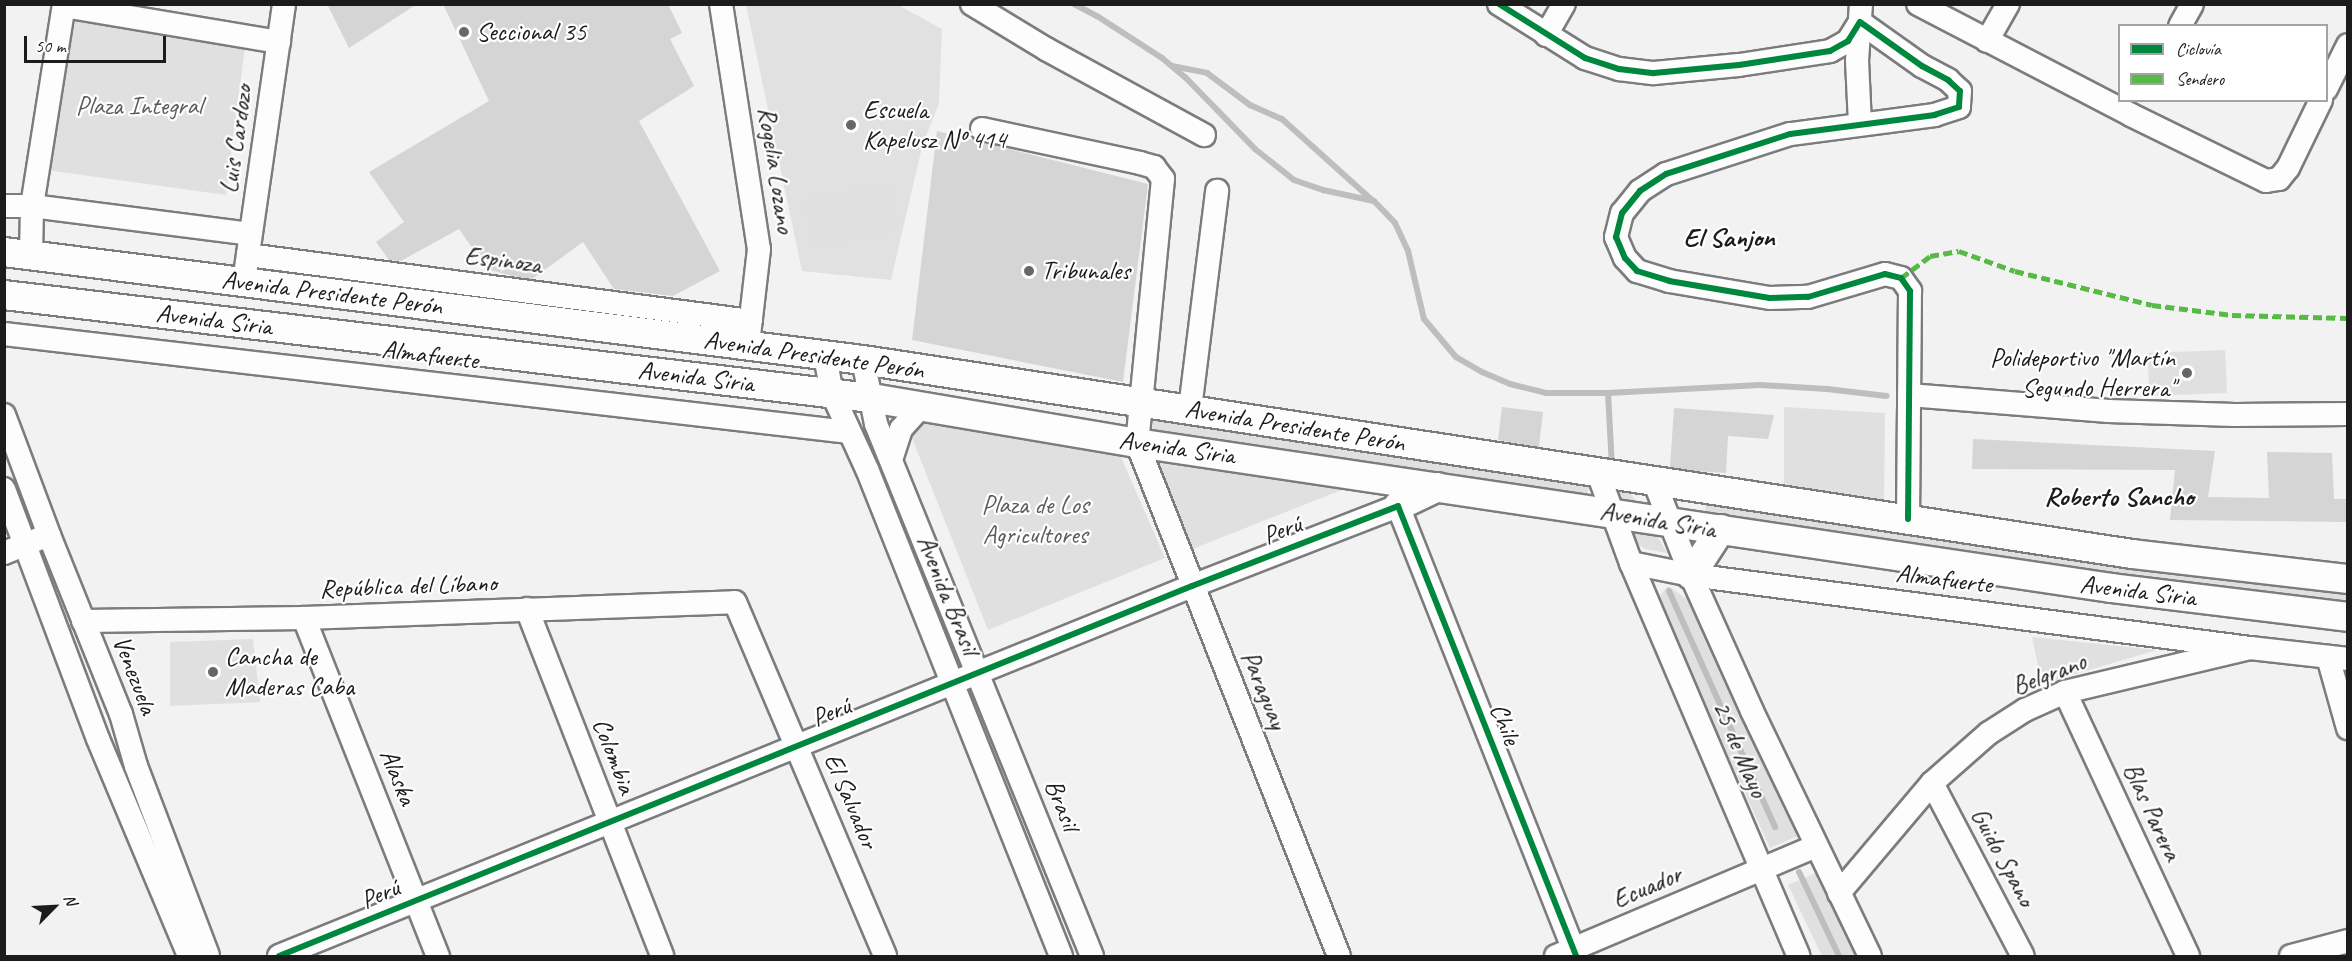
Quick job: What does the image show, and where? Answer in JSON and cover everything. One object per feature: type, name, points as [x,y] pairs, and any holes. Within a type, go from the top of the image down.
[{"type":"main road","name":"Avenida Presidente Perón","points":[[18,253],[247,257],[749,333],[825,355],[1191,409],[1610,475]]},
{"type":"main road","name":"Avenida Siria","points":[[4,295],[871,398],[1137,443],[1668,520],[2112,588],[2348,616]]},
{"type":"main road","name":"Avenida Siria","points":[[1610,475],[2132,555],[2348,579]]},
{"type":"main road","points":[[1398,506],[1438,487]]},
{"type":"main road","points":[[1691,575],[1721,529]]},
{"type":"street","name":"Luis Cardozo","points":[[247,257],[284,4]]},
{"type":"street","points":[[972,4],[1046,49],[1203,135]]},
{"type":"street","points":[[1499,4],[1585,58],[1618,69],[1654,73],[1830,51],[1848,40],[1860,13]]},
{"type":"street","points":[[1546,35],[1564,4]]},
{"type":"street","points":[[1918,4],[1987,41],[2118,100]]},
{"type":"street","points":[[1987,41],[2008,4]]},
{"type":"street","points":[[2181,24],[2192,4]]},
{"type":"street","points":[[18,253],[32,206],[64,5],[279,42]]},
{"type":"street","name":"Rogelia Lozano","points":[[720,5],[759,249],[749,333]]},
{"type":"street","points":[[1860,13],[1857,61],[1860,124]]},
{"type":"street","points":[[1860,13],[1922,66],[1948,80],[1960,91],[1959,107],[1935,116],[1790,134],[1666,174],[1640,191],[1622,213],[1616,237],[1625,258],[1637,271],[1669,281],[1770,298],[1808,297],[1885,274],[1901,278],[1910,291],[1908,519]]},
{"type":"street","points":[[2328,85],[2348,45]]},
{"type":"street","points":[[2135,108],[2266,181],[2279,179],[2288,168],[2320,102]]},
{"type":"street","points":[[982,129],[1154,166],[1163,179],[1137,443]]},
{"type":"street","points":[[1191,409],[1217,192]]},
{"type":"street","points":[[4,206],[32,206],[247,257]]},
{"type":"street","name":"Almafuerte","points":[[4,334],[849,432]]},
{"type":"street","name":"Avenida Brasil","points":[[825,355],[832,393],[867,469],[1061,957]]},
{"type":"street","name":"Avenida Brasil","points":[[863,360],[876,424],[978,675]]},
{"type":"street","points":[[1909,395],[2108,411],[2235,415],[2348,414]]},
{"type":"street","points":[[891,460],[901,429],[920,408]]},
{"type":"street","name":"Venezuela","points":[[4,415],[49,535],[121,714],[136,766],[208,957]]},
{"type":"street","name":"Paraguay","points":[[1137,443],[1339,957]]},
{"type":"street","name":"25 de Mayo","points":[[1610,475],[1613,513],[1631,563],[1769,866],[1799,957]]},
{"type":"street","name":"25 de Mayo","points":[[1654,481],[1691,575],[1808,849],[1839,893],[1870,957]]},
{"type":"street","points":[[4,489],[98,739],[189,957]]},
{"type":"street","name":"Perú","points":[[279,957],[978,675],[1192,586],[1398,506]]},
{"type":"street","name":"Chile","points":[[1398,506],[1568,954]]},
{"type":"street","points":[[4,553],[49,535]]},
{"type":"street","name":"Almafuerte","points":[[1631,563],[1691,575],[2250,648]]},
{"type":"street","name":"República del Líbano","points":[[83,621],[304,618],[735,602]]},
{"type":"street","name":"El Salvador","points":[[735,602],[885,957]]},
{"type":"street","name":"Colombia","points":[[527,609],[662,957]]},
{"type":"street","name":"Alaska","points":[[304,618],[438,957]]},
{"type":"street","name":"Belgrano","points":[[1839,893],[1932,783],[1989,733],[2025,710],[2065,693],[2250,648],[2338,658]]},
{"type":"street","points":[[2338,658],[2348,728]]},
{"type":"street","name":"Brasil","points":[[978,675],[1092,957]]},
{"type":"street","name":"Blas Parera","points":[[2065,693],[2188,957]]},
{"type":"street","name":"Guido Spano","points":[[1932,783],[2023,957]]},
{"type":"street","name":"Ecuador","points":[[1568,954],[1808,849]]},
{"type":"street","points":[[2291,957],[2348,941]]},
{"type":"shaded area","name":"Escuela Kapelusz Nº 414","points":[[746,5],[898,5],[942,29],[939,103],[922,147],[891,280],[802,271]]},
{"type":"green space","name":"Plaza Integral","points":[[72,19],[245,47],[226,195],[46,170]]},
{"type":"green space","points":[[889,182],[900,230],[814,249],[804,200]]},
{"type":"green space","name":"Polideportivo \"Martín Segundo Herrera\"","points":[[2225,350],[2227,393],[2149,396],[2148,353]]},
{"type":"green space","points":[[1784,407],[1885,413],[1884,500],[1784,489]]},
{"type":"green space","name":"Plaza de Los Agricultores","points":[[924,418],[1117,448],[1165,558],[988,630],[912,438]]},
{"type":"green space","points":[[1153,418],[1589,484],[1589,488],[1586,496],[1155,432],[1150,424]]},
{"type":"green space","points":[[1149,455],[1354,485],[1185,552]]},
{"type":"green space","points":[[1622,491],[1630,493],[1641,507],[1616,505],[1617,496]]},
{"type":"green space","points":[[1710,502],[2347,589],[2347,608],[2111,580],[1706,514],[1705,505]]},
{"type":"green space","points":[[1653,529],[1667,553],[1645,549],[1636,543],[1626,530]]},
{"type":"green space","points":[[1668,586],[1690,601],[1798,836],[1770,848],[1657,599]]},
{"type":"green space","points":[[2032,637],[2157,650],[2042,684]]},
{"type":"green space","name":"Cancha de Maderas Caba","points":[[253,639],[260,702],[170,706],[170,642]]},
{"type":"green space","points":[[1816,873],[1856,956],[1822,956],[1788,885]]},
{"type":"building","points":[[327,4],[417,4],[349,48]]},
{"type":"building","points":[[443,4],[668,4],[682,33],[670,39],[694,86],[639,121],[720,271],[673,296],[614,289],[583,242],[532,279],[512,276],[487,269],[459,229],[401,261],[389,260],[376,242],[404,222],[369,172],[489,101]]},
{"type":"building","name":"Tribunales","points":[[937,131],[1148,184],[1123,382],[912,340]]},
{"type":"building","points":[[1502,407],[1543,412],[1539,447],[1498,440]]},
{"type":"building","points":[[1674,408],[1774,415],[1768,439],[1728,436],[1726,473],[1695,471],[1670,467]]},
{"type":"building","points":[[1973,439],[2215,451],[2208,497],[2269,498],[2267,452],[2332,453],[2334,499],[2348,499],[2348,522],[2170,520],[2175,470],[1972,469]]},
{"type":"waterway","points":[[1074,4],[1097,16],[1162,58],[1185,77],[1255,149],[1294,180],[1323,190],[1374,201],[1395,223],[1408,251],[1424,319],[1456,357],[1482,372],[1510,384],[1546,393],[1608,393],[1760,385],[1887,396]]},
{"type":"waterway","points":[[1172,66],[1207,73],[1250,105],[1282,119],[1371,199]]},
{"type":"waterway","points":[[1608,393],[1612,466]]},
{"type":"waterway","points":[[1669,591],[1775,827]]},
{"type":"waterway","points":[[1799,872],[1839,956]]},
{"type":"marked path","points":[[1901,278],[1930,256],[1959,251],[2015,271],[2152,305],[2232,315],[2348,318]]},
{"type":"cycle path","points":[[1499,4],[1585,58],[1619,69],[1654,73],[1739,65],[1830,51],[1848,41],[1860,22],[1922,66],[1948,80],[1960,91],[1959,107],[1935,115],[1790,134],[1666,174],[1640,191],[1622,213],[1616,237],[1625,258],[1637,271],[1669,281],[1770,298],[1808,297],[1885,274],[1901,278],[1910,291],[1908,519]]},
{"type":"cycle path","points":[[279,956],[1192,586],[1398,506],[1576,956]]},
{"type":"place","name":"Seccional 35","points":[[464,32]]},
{"type":"place","name":"Escuela Kapelusz Nº 414","points":[[851,125]]},
{"type":"place","name":"Tribunales","points":[[1029,271]]},
{"type":"place","name":"Polideportivo \"Martín Segundo Herrera\"","points":[[2187,373]]},
{"type":"place","name":"Cancha de Maderas Caba","points":[[213,672]]},
{"type":"district","name":"El Sanjon","points":[[1729,238]]},
{"type":"district","name":"Roberto Sancho","points":[[2119,497]]}]
